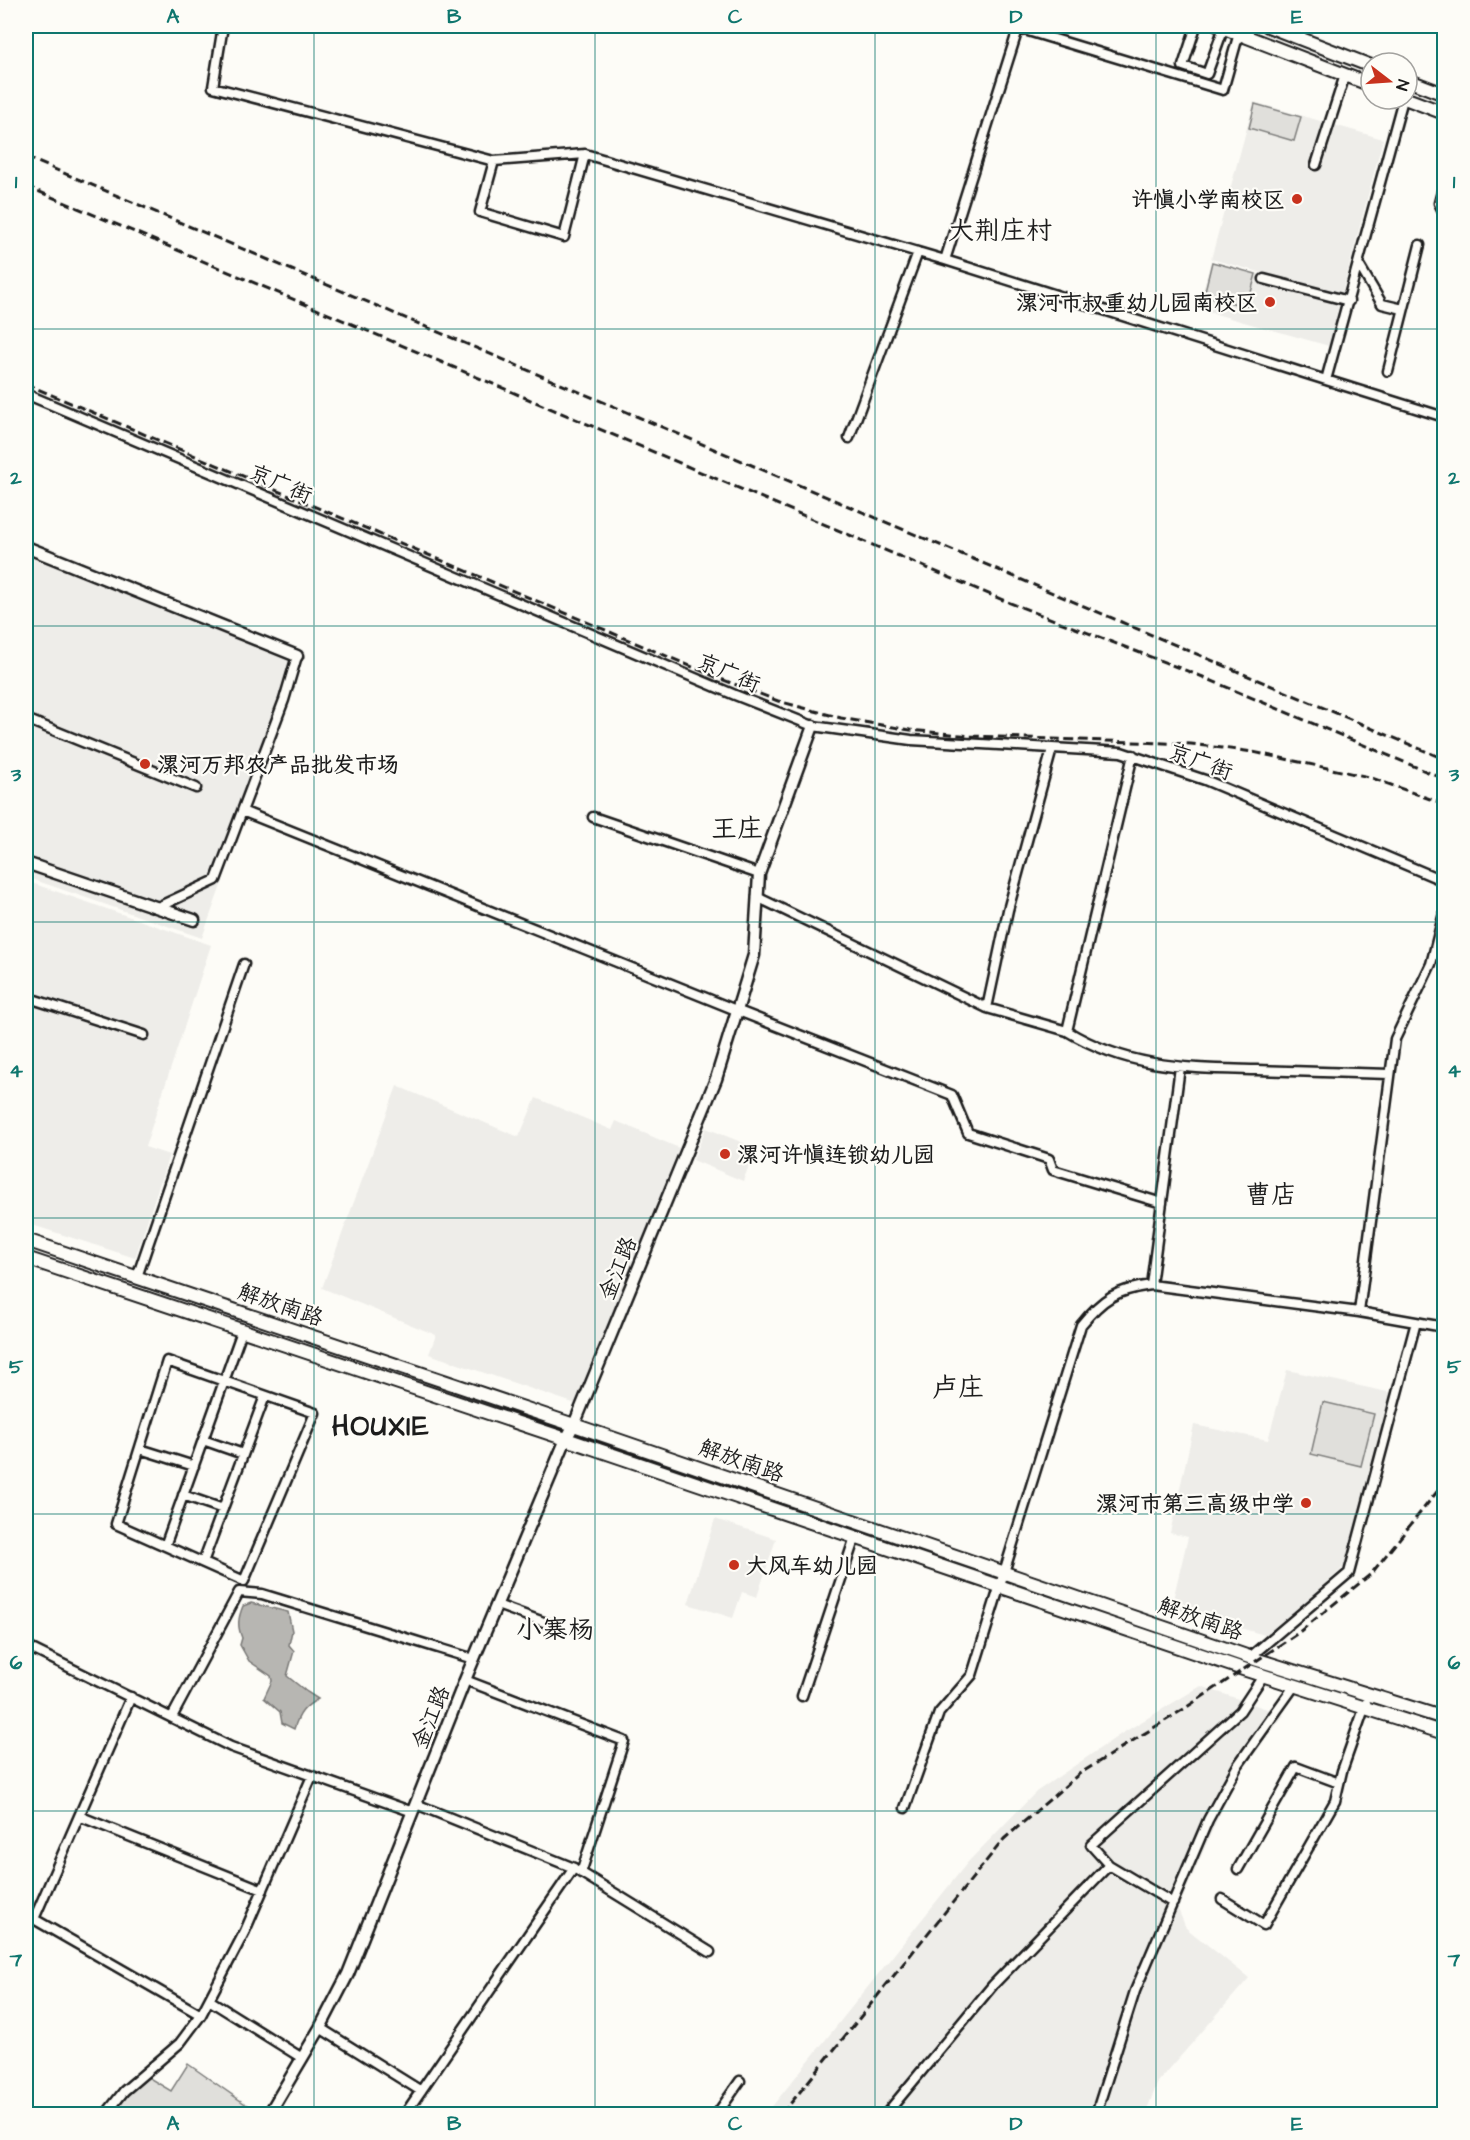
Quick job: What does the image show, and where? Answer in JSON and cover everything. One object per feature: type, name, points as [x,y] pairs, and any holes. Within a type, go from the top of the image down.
[{"type":"main road","points":[[1221,26],[1359,80]]},
{"type":"main road","points":[[1268,26],[1359,61]]},
{"type":"main road","points":[[1327,68],[1333,51]]},
{"type":"main road","points":[[1419,85],[1444,94]]},
{"type":"main road","points":[[1419,104],[1444,113]]},
{"type":"main road","name":"解放南路","points":[[26,1240],[1250,1657],[1444,1718]]},
{"type":"main road","name":"解放南路","points":[[26,1258],[1263,1676],[1444,1733]]},
{"type":"street","points":[[222,26],[213,87],[494,161],[585,154],[945,260],[1444,417]]},
{"type":"street","points":[[1196,26],[1183,66],[1207,74],[1221,26]]},
{"type":"street","points":[[945,260],[1019,27],[1222,90],[1239,33]]},
{"type":"street","points":[[1316,165],[1345,75]]},
{"type":"street","points":[[1326,380],[1402,111]]},
{"type":"street","points":[[494,161],[480,212],[564,237],[585,154]]},
{"type":"street","points":[[1444,184],[1439,203],[1444,213]]},
{"type":"street","points":[[1388,372],[1420,245]]},
{"type":"street","points":[[849,438],[918,252]]},
{"type":"street","points":[[1359,265],[1382,304],[1403,309]]},
{"type":"street","points":[[1264,279],[1349,301]]},
{"type":"street","name":"京广街","points":[[26,394],[813,726],[911,740],[1121,752],[1205,780],[1444,881]]},
{"type":"street","points":[[26,547],[297,656],[284,700],[216,880],[158,907]]},
{"type":"street","points":[[26,719],[196,788]]},
{"type":"street","name":"金江路","points":[[269,2115],[320,2028],[348,1974],[465,1680],[566,1439],[574,1425],[716,1079],[754,955],[759,874],[813,726]]},
{"type":"street","points":[[987,1008],[1008,910],[1052,749]]},
{"type":"street","points":[[1067,1031],[1133,756]]},
{"type":"street","points":[[242,811],[952,1095],[968,1133],[1048,1159],[1053,1170],[1162,1203]]},
{"type":"street","points":[[593,817],[759,874]]},
{"type":"street","points":[[26,863],[194,920]]},
{"type":"street","points":[[757,897],[987,1008],[1067,1031],[1108,1052],[1137,1061],[1180,1067],[1390,1074]]},
{"type":"street","points":[[1359,1312],[1395,1039],[1431,964],[1444,913]]},
{"type":"street","points":[[137,1277],[244,963]]},
{"type":"street","points":[[26,997],[144,1035]]},
{"type":"street","points":[[1151,1285],[1180,1067]]},
{"type":"street","points":[[904,1808],[939,1713],[972,1675],[1006,1572],[1081,1325],[1097,1306],[1109,1296],[1134,1287],[1151,1285],[1359,1312],[1444,1327]]},
{"type":"street","points":[[1250,1657],[1349,1573],[1416,1322]]},
{"type":"street","points":[[165,1546],[242,1331]]},
{"type":"street","points":[[167,1361],[266,1396],[315,1413],[244,1581],[116,1524],[167,1361]]},
{"type":"street","points":[[202,1562],[266,1396]]},
{"type":"street","points":[[203,1440],[243,1454]]},
{"type":"street","points":[[140,1449],[194,1466]]},
{"type":"street","points":[[183,1495],[222,1509]]},
{"type":"street","points":[[802,1696],[855,1537]]},
{"type":"street","points":[[172,1717],[239,1592],[262,1594],[474,1659]]},
{"type":"street","points":[[497,1605],[552,1625]]},
{"type":"street","points":[[26,1646],[231,1747],[312,1776],[415,1808],[578,1871],[710,1952]]},
{"type":"street","points":[[1173,1903],[1109,1865],[1090,1845],[1240,1711],[1263,1676]]},
{"type":"street","points":[[405,2115],[578,1871],[624,1741],[465,1680]]},
{"type":"street","points":[[1096,2115],[1135,1991],[1208,1820],[1238,1765],[1295,1685]]},
{"type":"street","points":[[1222,1899],[1264,1925],[1335,1801],[1370,1694]]},
{"type":"street","points":[[34,1919],[131,1697]]},
{"type":"street","points":[[1238,1869],[1296,1767],[1339,1783]]},
{"type":"street","points":[[106,2115],[124,2091],[180,2043],[201,2015],[245,1931],[312,1776]]},
{"type":"street","points":[[79,1816],[263,1890]]},
{"type":"street","points":[[886,2115],[993,1985],[1109,1865]]},
{"type":"street","points":[[26,1914],[201,2015]]},
{"type":"street","points":[[209,2000],[302,2058]]},
{"type":"street","points":[[320,2028],[421,2091]]},
{"type":"street","points":[[717,2115],[740,2081]]},
{"type":"shaded area","name":"许慎小学南校区","points":[[1254,102],[1383,139],[1342,294],[1211,259]]},
{"type":"shaded area","points":[[1255,104],[1301,117],[1294,141],[1249,128]]},
{"type":"shaded area","name":"漯河市叔重幼儿园南校区","points":[[1211,261],[1341,296],[1329,346],[1198,309]]},
{"type":"shaded area","points":[[1212,262],[1256,274],[1247,307],[1204,295]]},
{"type":"shaded area","name":"漯河万邦农产品批发市场","points":[[26,538],[306,652],[202,938],[26,877]]},
{"type":"shaded area","points":[[26,881],[211,945],[145,1147],[169,1155],[135,1258],[26,1223]]},
{"type":"shaded area","points":[[397,1086],[519,1137],[536,1098],[612,1130],[616,1121],[679,1148],[576,1404],[429,1354],[436,1335],[322,1288]]},
{"type":"shaded area","name":"漯河许慎连锁幼儿园","points":[[706,1128],[756,1148],[743,1181],[693,1160]]},
{"type":"shaded area","name":"漯河市第三高级中学","points":[[1287,1370],[1392,1393],[1345,1566],[1268,1636],[1171,1608],[1188,1537],[1170,1533],[1194,1425],[1268,1440]]},
{"type":"shaded area","points":[[1323,1402],[1374,1414],[1361,1466],[1311,1454]]},
{"type":"shaded area","name":"大风车幼儿园","points":[[715,1519],[776,1539],[757,1597],[742,1592],[733,1618],[688,1604]]},
{"type":"shaded area","points":[[251,1603],[288,1612],[292,1631],[289,1645],[294,1651],[287,1676],[318,1699],[303,1711],[294,1729],[282,1723],[280,1712],[264,1698],[272,1681],[271,1676],[249,1661],[240,1645],[242,1638],[239,1630],[240,1614],[243,1606]]},
{"type":"shaded area","points":[[1201,1686],[1284,1715],[1240,1773],[1178,1909],[1186,1928],[1249,1978],[1158,2082],[1145,2114],[766,2114],[968,1862],[1036,1792],[1121,1734]]},
{"type":"shaded area","points":[[188,2064],[258,2113],[113,2114],[132,2088],[146,2076],[171,2091]]},
{"type":"railway","points":[[26,157],[1444,759]]},
{"type":"railway","points":[[26,186],[1005,601],[1203,677],[1444,779]]},
{"type":"railway","points":[[26,384],[716,677],[778,701],[841,718],[910,730],[971,736],[1191,744],[1253,752],[1369,777],[1444,804]]},
{"type":"railway","points":[[782,2114],[1004,1839],[1079,1774],[1184,1709],[1298,1633],[1371,1574],[1444,1483]]},
{"type":"place","name":"许慎小学南校区","points":[[1297,199]]},
{"type":"place","name":"漯河市叔重幼儿园南校区","points":[[1270,302]]},
{"type":"place","name":"漯河万邦农产品批发市场","points":[[145,764]]},
{"type":"place","name":"漯河许慎连锁幼儿园","points":[[725,1154]]},
{"type":"place","name":"漯河市第三高级中学","points":[[1306,1503]]},
{"type":"place","name":"大风车幼儿园","points":[[734,1565]]},
{"type":"district","name":"大荆庄村","points":[[1000,230]]},
{"type":"district","name":"王庄","points":[[737,828]]},
{"type":"district","name":"曹店","points":[[1271,1194]]},
{"type":"district","name":"卢庄","points":[[958,1387]]},
{"type":"district","name":"HOUXIE","points":[[381,1425]]},
{"type":"district","name":"小寨杨","points":[[555,1629]]}]
